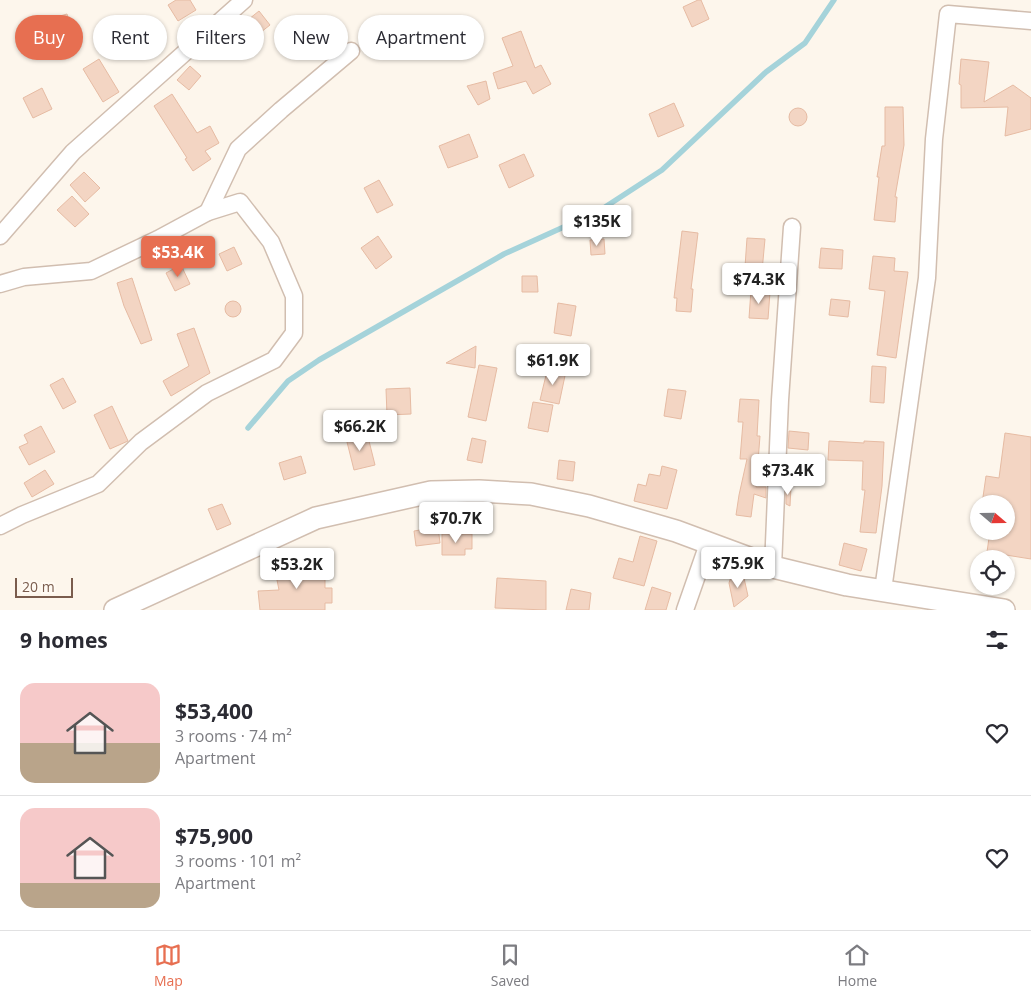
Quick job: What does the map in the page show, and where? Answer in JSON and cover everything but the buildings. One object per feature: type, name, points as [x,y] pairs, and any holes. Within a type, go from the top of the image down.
[{"type":"street","points":[[0,236],[73,152],[244,0]]},
{"type":"street","points":[[883,590],[927,278],[934,139],[948,14],[1031,21]]},
{"type":"street","points":[[208,212],[238,149],[351,51]]},
{"type":"street","points":[[0,284],[24,277],[91,271],[158,239],[208,212],[240,202],[272,242],[294,296],[294,333],[274,360],[207,393],[141,442],[98,484],[0,526]]},
{"type":"street","points":[[773,567],[780,400],[792,227]]},
{"type":"street","points":[[115,610],[316,518],[431,492],[486,491],[531,494],[589,506],[676,531],[773,567],[847,585],[883,590],[921,603],[1004,610]]},
{"type":"street","points":[[685,610],[708,544]]},
{"type":"waterway","points":[[248,428],[288,381],[319,360],[504,254],[599,211],[662,170],[766,72],[805,43],[834,0]]}]
